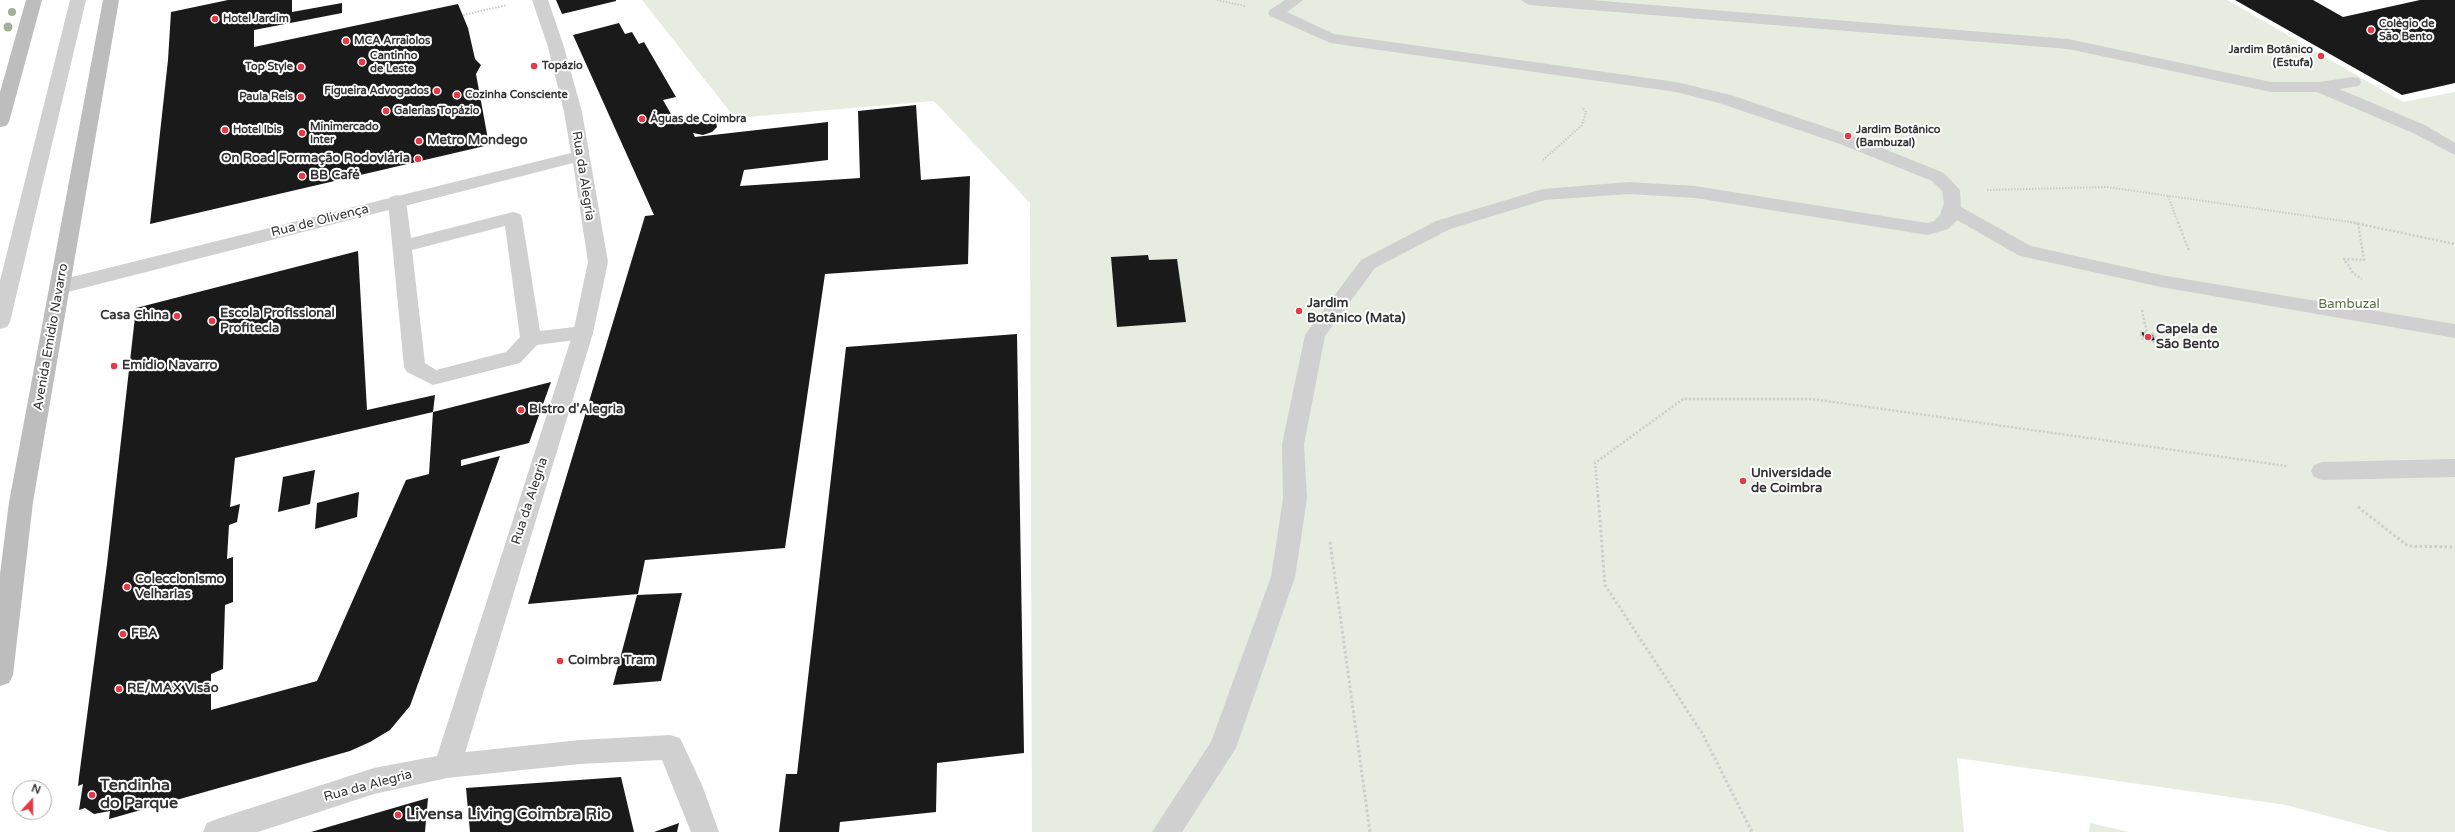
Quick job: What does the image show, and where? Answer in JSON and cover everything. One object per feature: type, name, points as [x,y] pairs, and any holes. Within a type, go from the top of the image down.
[{"type":"main road","points":[[0,122],[34,0]]},
{"type":"main road","name":"Avenida Emídio Navarro","points":[[0,675],[21,502],[111,0]]},
{"type":"street","points":[[0,322],[78,0]]},
{"type":"street","name":"Rua da Alegria","points":[[217,832],[374,781],[447,766],[583,334],[598,262],[579,156],[573,112],[556,47],[540,0]]},
{"type":"street","points":[[1295,0],[1276,13],[1330,38],[1574,71],[1676,87],[1725,99],[1904,162],[1938,177],[1951,200],[2025,251],[2161,281],[2455,331]]},
{"type":"street","points":[[1529,0],[1757,17],[2068,44],[2271,87],[2319,87],[2353,82]]},
{"type":"street","points":[[2319,87],[2419,129],[2455,150]]},
{"type":"street","name":"Rua de Olivença","points":[[60,287],[579,156]]},
{"type":"street","points":[[1166,832],[1222,748],[1283,577],[1295,499],[1293,444],[1315,334],[1368,264],[1444,225],[1543,196],[1629,188],[1695,192],[1899,226],[1928,229],[1941,226],[1949,218],[1951,200]]},
{"type":"street","points":[[397,202],[415,367],[434,378],[513,358],[531,339],[583,334]]},
{"type":"street","points":[[402,246],[513,218],[531,339]]},
{"type":"street","points":[[2322,471],[2455,468]]},
{"type":"street","points":[[447,766],[580,752],[670,747],[688,785],[706,832]]},
{"type":"path","points":[[463,15],[508,5]]},
{"type":"path","points":[[1543,196],[1534,168],[1582,125],[1586,112],[1565,88],[1574,71]]},
{"type":"path","points":[[1951,200],[2107,187],[2358,223],[2455,244]]},
{"type":"path","points":[[2168,196],[2203,287]]},
{"type":"path","points":[[2358,223],[2364,260],[2344,259],[2354,274],[2366,281]]},
{"type":"path","points":[[2140,332],[2154,334],[2156,342],[2143,340],[2140,332]]},
{"type":"path","points":[[1752,832],[1702,733],[1604,585],[1595,463],[1683,399],[1812,399],[2322,471],[2360,510],[2408,546],[2455,547]]},
{"type":"path","points":[[1330,541],[1370,832]]},
{"type":"green space","name":"Universidade de Coimbra","points":[[642,0],[2227,0],[2403,102],[2455,92],[2455,832],[2388,832],[2286,805],[1957,758],[1964,832],[1032,832],[1030,203],[934,101],[735,118]]},
{"type":"green space","points":[[2090,823],[2129,832],[2089,832]]},
{"type":"building","points":[[228,0],[292,0],[292,12],[342,3],[342,13],[254,30],[254,47],[458,4],[468,28],[475,59],[481,65],[476,74],[489,145],[150,224],[168,60],[171,12]]},
{"type":"building","points":[[556,0],[616,0],[616,1],[562,14]]},
{"type":"building","name":"Colégio de São Bento","points":[[2235,0],[2313,0],[2343,17],[2420,0],[2455,0],[2455,83],[2402,95]]},
{"type":"building","points":[[619,23],[625,34],[632,32],[639,44],[644,42],[676,97],[663,100],[675,121],[696,117],[700,121],[713,120],[716,122],[717,127],[712,132],[703,135],[693,133],[695,137],[828,122],[828,160],[744,170],[740,186],[860,178],[858,111],[916,105],[921,180],[970,176],[968,264],[825,274],[785,548],[645,560],[638,594],[528,604],[645,216],[654,215],[573,35]]},
{"type":"building","points":[[358,251],[367,410],[435,395],[433,412],[551,382],[529,443],[461,460],[461,466],[500,456],[410,706],[390,730],[370,742],[350,751],[109,819],[110,811],[94,814],[85,808],[79,810],[83,784],[78,786],[79,777],[107,564],[136,308]],"holes":[[[433,412],[429,474],[406,480],[317,681],[211,710],[211,674],[223,669],[225,605],[233,602],[233,557],[227,559],[229,525],[237,522],[240,504],[230,507],[235,458]]]},
{"type":"building","points":[[1148,255],[1149,260],[1177,259],[1186,322],[1117,327],[1111,257]]},
{"type":"building","name":"Capela de São Bento","points":[[2141,332],[2153,334],[2155,341],[2144,339]]},
{"type":"building","points":[[1017,334],[1024,753],[937,763],[936,812],[840,822],[839,832],[779,832],[786,774],[797,774],[846,347]]},
{"type":"building","points":[[315,470],[310,504],[278,512],[283,477]]},
{"type":"building","points":[[359,492],[357,517],[315,529],[317,503]]},
{"type":"building","points":[[682,593],[661,681],[613,685],[637,595]]},
{"type":"building","points":[[621,777],[634,832],[470,832],[466,788]]},
{"type":"building","name":"Livensa Living Coimbra Rio","points":[[428,798],[425,832],[311,832]]},
{"type":"building","points":[[679,823],[677,832],[654,832]]},
{"type":"place","name":"Hotel Jardim","points":[[215,19]]},
{"type":"place","name":"Colégio de São Bento","points":[[2371,30]]},
{"type":"place","name":"MCA Arraiolos","points":[[346,41]]},
{"type":"place","name":"Jardim Botânico (Estufa)","points":[[2321,56]]},
{"type":"place","name":"Cantinho de Leste","points":[[362,62]]},
{"type":"place","name":"Topázio","points":[[534,66]]},
{"type":"place","name":"Top Style","points":[[301,67]]},
{"type":"place","name":"Figueira Advogados","points":[[437,91]]},
{"type":"place","name":"Cozinha Consciente","points":[[457,95]]},
{"type":"place","name":"Paula Reis","points":[[301,97]]},
{"type":"place","name":"Galerias Topázio","points":[[386,111]]},
{"type":"place","name":"Águas de Coimbra","points":[[642,119]]},
{"type":"place","name":"Hotel Ibis","points":[[225,130]]},
{"type":"place","name":"Minimercado Inter","points":[[302,133]]},
{"type":"place","name":"Jardim Botânico (Bambuzal)","points":[[1848,136]]},
{"type":"place","name":"Metro Mondego","points":[[419,141]]},
{"type":"place","name":"On Road Formação Rodoviária","points":[[418,159]]},
{"type":"place","name":"BB Café","points":[[302,176]]},
{"type":"place","name":"Jardim Botânico (Mata)","points":[[1299,311]]},
{"type":"place","name":"Casa China","points":[[177,316]]},
{"type":"place","name":"Escola Profissional Profitecla","points":[[212,321]]},
{"type":"place","name":"Capela de São Bento","points":[[2148,337]]},
{"type":"place","name":"Emídio Navarro","points":[[114,366]]},
{"type":"place","name":"Bistro d'Alegria","points":[[521,410]]},
{"type":"place","name":"Universidade de Coimbra","points":[[1743,481]]},
{"type":"place","name":"Coleccionismo Velharias","points":[[127,587]]},
{"type":"place","name":"FBA","points":[[123,634]]},
{"type":"place","name":"Coimbra Tram","points":[[560,661]]},
{"type":"place","name":"RE/MAX Visão","points":[[119,689]]},
{"type":"place","name":"Tendinha do Parque","points":[[92,795]]},
{"type":"place","name":"Livensa Living Coimbra Rio","points":[[398,815]]},
{"type":"park label","name":"Bambuzal","points":[[2349,305]]}]
